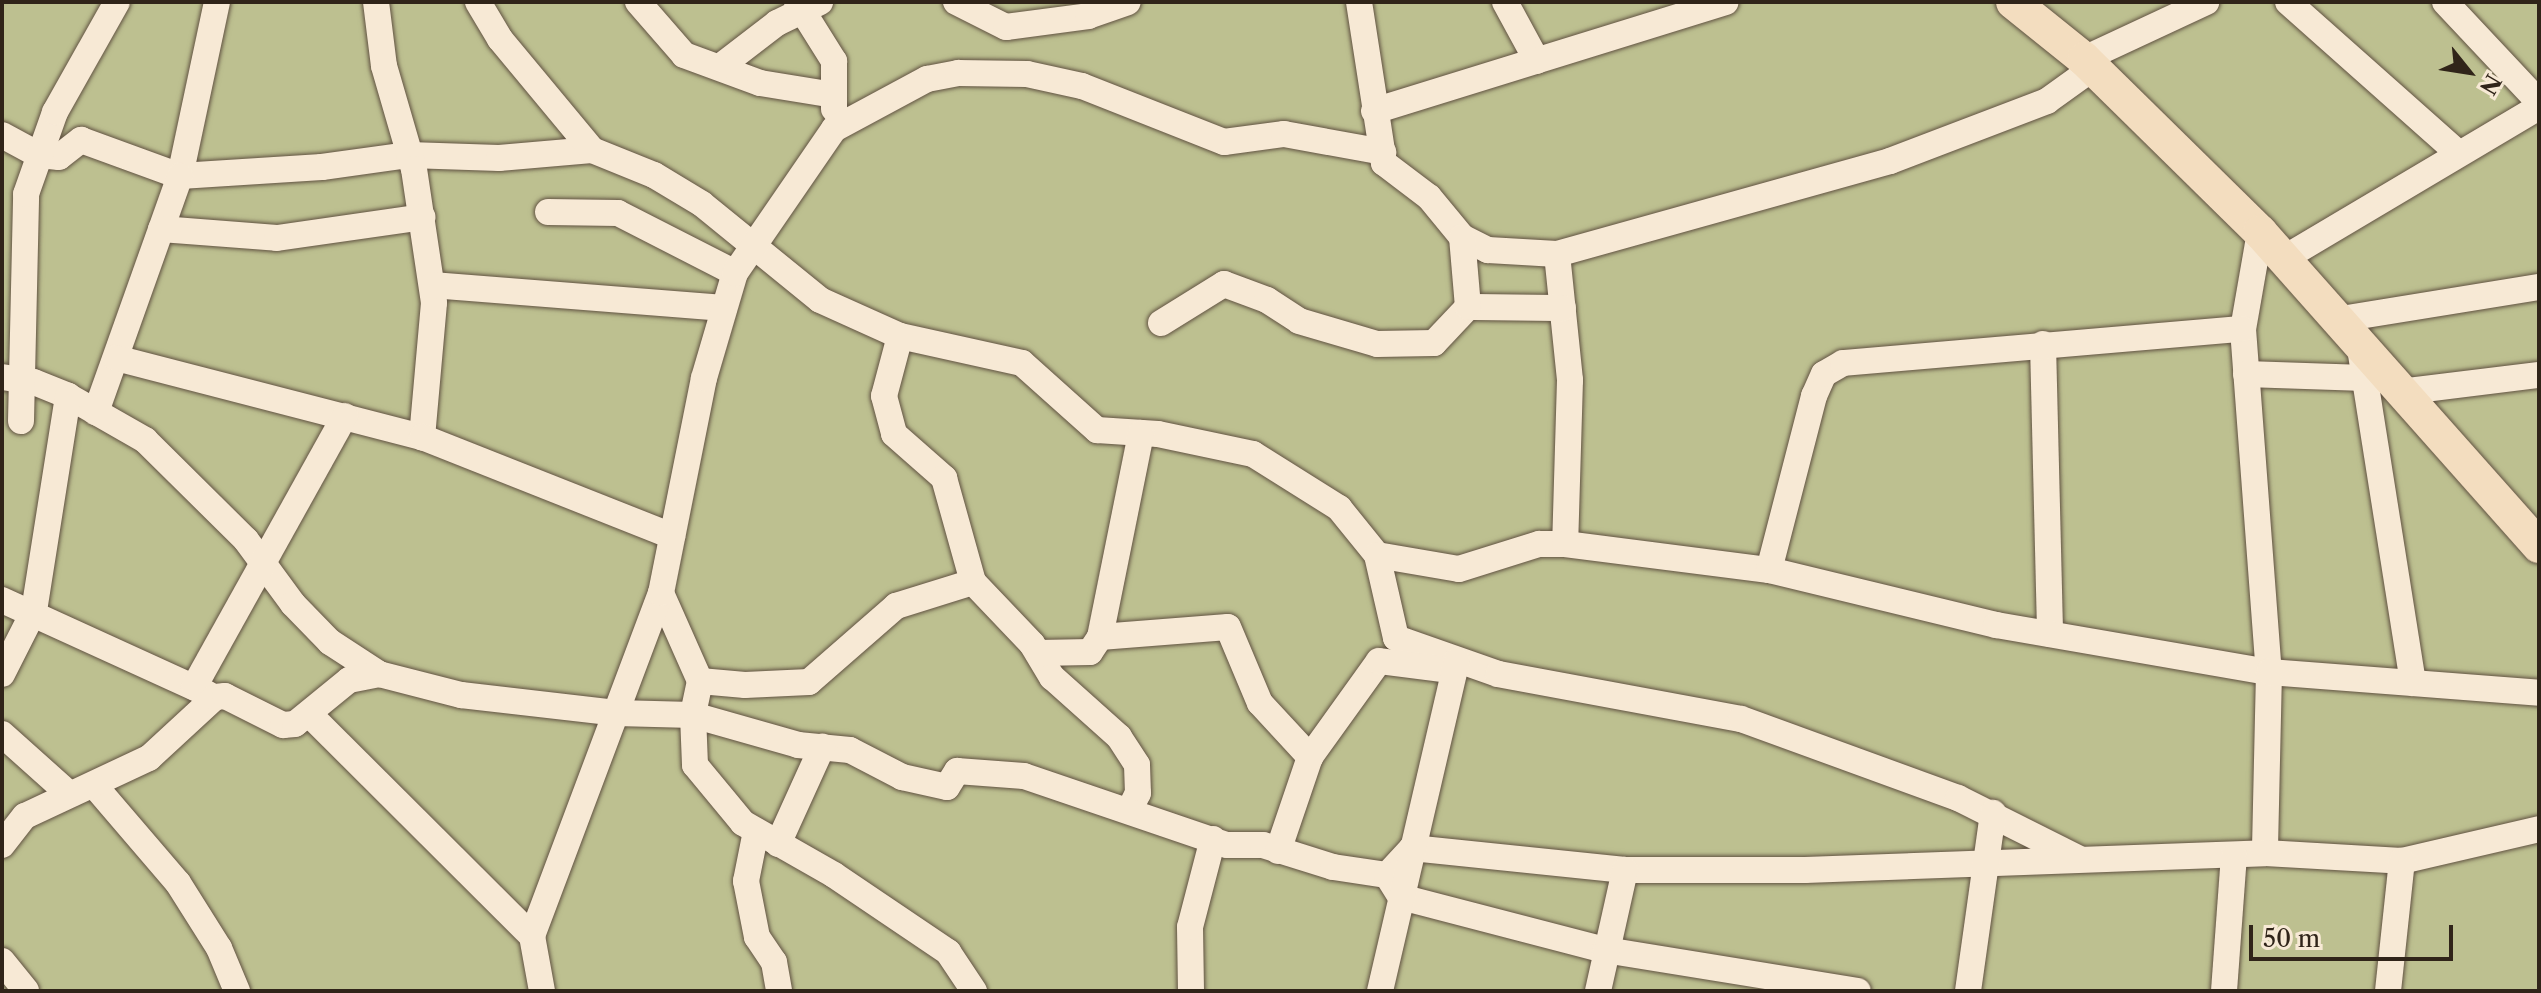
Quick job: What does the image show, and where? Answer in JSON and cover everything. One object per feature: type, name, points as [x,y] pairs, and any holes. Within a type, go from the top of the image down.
[{"type":"main road","points":[[2013,2],[2089,63],[2260,232],[2335,320],[2363,363],[2400,392],[2539,546]]},
{"type":"street","points":[[21,421],[12,379],[26,194],[55,112],[117,2]]},
{"type":"street","points":[[96,412],[180,176],[217,2]]},
{"type":"street","points":[[376,2],[384,66],[409,155],[432,285],[422,437]]},
{"type":"street","points":[[478,2],[500,39],[592,150]]},
{"type":"street","points":[[638,2],[684,55],[721,66],[760,83],[834,95]]},
{"type":"street","points":[[956,2],[1006,27],[1088,16],[1128,2]]},
{"type":"street","points":[[1359,2],[1384,163],[1429,197],[1462,237],[1488,250],[1557,254],[1974,133],[2047,101],[2089,63],[2206,2]]},
{"type":"street","points":[[1505,2],[1537,61]]},
{"type":"street","points":[[1374,111],[1726,2]]},
{"type":"street","points":[[2288,2],[2458,153]]},
{"type":"street","points":[[2283,259],[2539,104],[2445,2]]},
{"type":"street","points":[[721,66],[798,6],[834,61],[834,129]]},
{"type":"street","points":[[542,991],[532,936],[661,593],[704,378],[735,273],[834,129],[927,79],[958,73],[1027,74],[1082,86],[1224,142],[1284,134],[1383,152]]},
{"type":"street","points":[[2,135],[40,155],[59,157],[81,140],[180,176],[322,167],[409,155],[499,158],[592,150],[654,175],[754,245],[820,300],[900,336],[1022,363],[1097,430],[1141,433],[1253,454],[1339,508],[1377,555],[1396,638],[1454,666]]},
{"type":"street","points":[[548,212],[618,213],[735,273]]},
{"type":"street","points":[[161,229],[277,238],[422,217]]},
{"type":"street","points":[[2260,232],[2243,329],[2269,672],[2265,853]]},
{"type":"street","points":[[1462,237],[1468,307]]},
{"type":"street","points":[[1557,254],[1570,380],[1565,544]]},
{"type":"street","points":[[1161,323],[1224,284],[1267,300],[1299,321],[1377,344],[1434,343],[1468,307],[1563,308]]},
{"type":"street","points":[[432,285],[724,308]]},
{"type":"street","points":[[2335,320],[2539,287]]},
{"type":"street","points":[[1769,570],[1824,374],[1843,363],[2243,329]]},
{"type":"street","points":[[900,336],[884,396],[894,434],[944,478],[973,582],[1038,653],[1052,677],[1119,737],[1137,765],[1138,793],[1130,809]]},
{"type":"street","points":[[2043,344],[2050,634]]},
{"type":"street","points":[[116,358],[422,437],[672,536]]},
{"type":"street","points":[[2246,374],[2363,363],[2413,683]]},
{"type":"street","points":[[2400,392],[2539,375]]},
{"type":"street","points":[[12,379],[68,396],[145,440],[185,474],[330,642],[379,674],[461,695],[616,713],[693,715],[798,745],[850,750],[902,777],[947,787],[957,771],[1024,776],[1213,839],[1278,851],[1605,950],[1858,991]]},
{"type":"street","points":[[2,674],[34,611],[68,396]]},
{"type":"street","points":[[2,845],[25,816],[149,758],[204,692],[265,566],[345,416]]},
{"type":"street","points":[[1038,653],[1090,652],[1100,637],[1141,433]]},
{"type":"street","points":[[1377,555],[1459,569],[1539,544],[1565,544],[1769,570],[2050,634],[2269,672],[2539,693]]},
{"type":"street","points":[[700,681],[745,685],[809,682],[896,606],[973,582]]},
{"type":"street","points":[[661,593],[700,681],[693,715],[695,765],[743,823],[948,952],[974,991]]},
{"type":"street","points":[[2,600],[34,611],[204,692],[225,696],[283,725],[309,714],[349,680],[379,674]]},
{"type":"street","points":[[1100,637],[1228,627],[1260,703],[1310,757]]},
{"type":"street","points":[[1278,851],[1310,757],[1379,661],[1454,666],[1741,719],[1993,813],[2078,858]]},
{"type":"street","points":[[1380,991],[1394,886],[1412,848],[1454,666]]},
{"type":"street","points":[[309,714],[532,936]]},
{"type":"street","points":[[2,734],[69,794]]},
{"type":"street","points":[[779,991],[774,962],[757,937],[746,881],[767,837],[822,747]]},
{"type":"street","points":[[94,785],[178,883],[219,948],[237,991]]},
{"type":"street","points":[[1968,991],[1993,813]]},
{"type":"street","points":[[1412,848],[1625,870],[1805,870],[2265,853],[2402,861],[2539,829]]},
{"type":"street","points":[[1191,991],[1190,927],[1213,839]]},
{"type":"street","points":[[2224,991],[2234,856]]},
{"type":"street","points":[[2388,991],[2402,861]]},
{"type":"street","points":[[1598,991],[1625,870]]},
{"type":"street","points":[[2,961],[26,991]]},
{"type":"green space","points":[[2,2],[2539,2],[2539,991],[2,991]]}]
